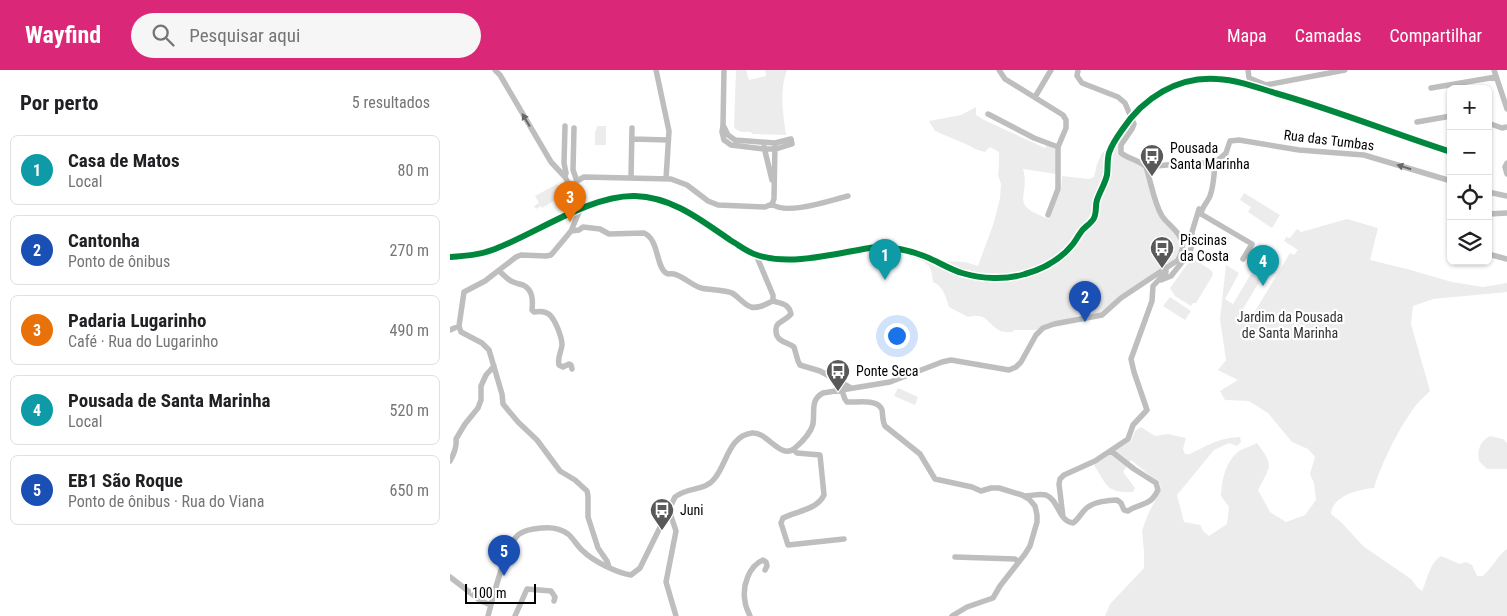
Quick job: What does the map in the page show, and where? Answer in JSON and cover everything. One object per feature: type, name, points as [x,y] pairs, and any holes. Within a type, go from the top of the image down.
[{"type":"street","points":[[656,70],[669,131],[666,179]]},
{"type":"street","points":[[723,70],[722,137],[731,145],[764,149],[775,146]]},
{"type":"street","points":[[999,70],[1005,79],[1063,114],[1066,120],[1066,128],[1058,147],[1058,189],[1048,215]]},
{"type":"street","points":[[1035,97],[1051,70]]},
{"type":"street","points":[[488,616],[510,547],[518,535],[524,531],[550,527],[563,531],[583,551],[609,567],[631,575],[640,568],[675,497],[682,492],[708,486],[716,478],[730,448],[737,439],[755,432],[762,434],[780,449],[788,452],[794,450],[809,432],[812,425],[815,401],[823,393],[890,382],[950,360],[1009,370],[1021,362],[1036,335],[1043,328],[1054,324],[1102,315],[1121,298],[1178,260],[1183,251],[1182,242],[1179,234],[1161,214],[1146,167],[1140,161],[1126,157],[1121,153],[1121,145],[1134,124],[1125,103],[1118,97],[1082,83],[1077,76],[1078,70]]},
{"type":"street","points":[[1248,70],[1249,78],[1266,84],[1345,70]]},
{"type":"street","points":[[1494,70],[1507,109]]},
{"type":"street","points":[[497,72],[551,162],[565,177],[571,188],[579,212],[580,223],[583,227]]},
{"type":"street","points":[[1431,88],[1496,77]]},
{"type":"street","points":[[988,114],[1015,129],[1058,147]]},
{"type":"street","points":[[1417,122],[1447,117]]},
{"type":"street","points":[[1492,124],[1502,128],[1507,127]]},
{"type":"street","points":[[723,125],[726,132],[734,140],[764,142],[775,146]]},
{"type":"street","points":[[565,126],[565,177]]},
{"type":"street","points":[[574,128],[573,170],[576,180]]},
{"type":"street","points":[[631,178],[632,128]]},
{"type":"street","points":[[632,139],[668,140]]},
{"type":"street","name":"Rua das Tumbas","points":[[1215,163],[1226,153],[1230,141],[1239,140],[1290,149],[1364,155],[1447,180]]},
{"type":"street","points":[[764,142],[764,149],[774,186]]},
{"type":"street","points":[[565,143],[573,143]]},
{"type":"street","points":[[571,188],[576,180],[584,177],[666,179],[681,182],[708,201],[718,205],[766,207],[772,204],[774,198],[775,146]]},
{"type":"street","points":[[1507,162],[1505,167],[1507,174]]},
{"type":"street","points":[[1062,517],[1060,479],[1064,475],[1095,461],[1128,439],[1133,425],[1148,410],[1134,372],[1132,359],[1144,319],[1152,301],[1153,286],[1171,276],[1190,252],[1192,232],[1199,209],[1210,197],[1213,185],[1215,163],[1187,163],[1146,167]]},
{"type":"street","points":[[1492,193],[1507,196]]},
{"type":"street","points":[[772,204],[777,207],[796,208],[848,196]]},
{"type":"street","points":[[1206,202],[1201,214],[1252,244],[1243,259]]},
{"type":"street","points":[[579,212],[571,232],[551,255],[521,255],[516,257],[485,281],[464,292],[459,326],[461,332],[482,343],[489,350],[502,394],[503,404],[537,440],[560,471],[575,480],[586,490],[588,496],[588,517],[598,548],[609,567]]},
{"type":"street","points":[[1492,214],[1507,213]]},
{"type":"street","points":[[571,232],[583,227],[600,229],[609,234],[648,235],[656,248],[662,267],[668,274],[673,273],[698,287],[731,293],[751,307],[759,307],[773,301],[784,304],[790,308],[791,314],[778,324],[776,328],[777,337],[781,341],[794,346],[800,366],[820,371],[851,388]]},
{"type":"street","points":[[756,255],[773,295],[773,301]]},
{"type":"street","points":[[1492,255],[1507,259]]},
{"type":"street","points":[[1160,281],[1166,269]]},
{"type":"street","points":[[499,270],[508,279],[529,290],[532,294],[532,310],[534,312],[545,311],[550,314],[561,338],[562,344],[558,358],[560,366],[563,367],[569,364],[572,370]]},
{"type":"street","points":[[450,330],[459,326]]},
{"type":"street","points":[[450,460],[457,444],[453,438],[478,408],[482,400],[481,386],[494,366]]},
{"type":"street","points":[[830,377],[838,384],[842,390],[844,400],[847,402],[867,401],[880,406],[885,426],[920,454],[935,479],[972,487],[981,491],[999,488],[1033,496],[1043,494],[1049,496],[1068,523],[1073,523],[1088,508],[1110,500],[1117,500],[1121,503],[1124,510],[1128,511],[1154,499],[1158,490],[1156,484],[1110,450]]},
{"type":"street","points":[[794,450],[797,453],[820,455],[824,495],[822,500],[808,509],[783,518],[781,523],[788,545],[844,539]]},
{"type":"street","points":[[952,616],[967,607],[993,598],[1030,546],[1037,515],[1035,506],[1022,494]]},
{"type":"street","points":[[668,510],[676,531],[666,582],[676,616]]},
{"type":"street","points":[[955,557],[1015,559],[1019,562]]},
{"type":"street","points":[[750,616],[744,600],[747,577],[756,563],[763,560],[767,566],[765,570]]},
{"type":"street","points":[[450,577],[482,601],[491,605]]},
{"type":"street","points":[[515,616],[527,589],[551,591],[556,597],[554,601]]},
{"type":"green space","points":[[736,70],[746,70],[749,80],[766,76],[765,70],[787,70],[782,94],[786,135],[752,134],[751,132],[740,131],[734,127]]},
{"type":"green space","points":[[976,107],[976,115],[984,120],[1045,148],[1047,145],[1056,150],[1056,174],[1023,169],[1025,179],[1024,204],[1036,214],[1049,219],[1061,189],[1062,176],[1089,179],[1094,177],[1102,153],[1110,146],[1124,124],[1130,126],[1120,143],[1120,155],[1138,164],[1146,172],[1160,217],[1178,237],[1180,242],[1178,256],[1099,313],[1086,316],[1078,315],[1046,324],[1036,330],[1000,331],[983,317],[968,317],[949,307],[942,289],[933,282],[931,271],[927,264],[909,256],[911,252],[944,261],[965,262],[978,266],[1000,199],[999,152],[990,147],[985,152],[975,149],[935,131],[929,121],[961,115]]},
{"type":"green space","points":[[597,126],[606,126],[606,145],[595,145]]},
{"type":"green space","points":[[557,184],[564,195],[542,208],[541,206],[536,209],[534,206],[539,203],[535,196]]},
{"type":"green space","points":[[1244,193],[1280,215],[1272,228],[1248,212],[1251,207],[1240,200]]},
{"type":"green space","name":"Jardim da Pousada de Santa Marinha","points":[[1347,219],[1378,228],[1370,260],[1452,282],[1483,287],[1507,283],[1507,292],[1433,299],[1413,306],[1411,324],[1430,391],[1416,406],[1402,426],[1386,457],[1374,488],[1354,492],[1341,498],[1336,502],[1331,514],[1363,546],[1411,579],[1422,591],[1431,567],[1441,556],[1460,564],[1466,562],[1472,565],[1477,576],[1483,576],[1507,549],[1507,616],[1105,616],[1110,604],[1144,568],[1142,531],[1148,514],[1161,490],[1160,484],[1131,460],[1123,472],[1135,488],[1133,492],[1118,491],[1109,487],[1094,465],[1117,446],[1131,441],[1135,431],[1141,427],[1155,436],[1168,434],[1186,438],[1183,449],[1185,454],[1190,454],[1220,440],[1240,437],[1241,442],[1237,446],[1229,443],[1214,450],[1177,495],[1184,522],[1200,525],[1209,536],[1227,524],[1229,507],[1221,496],[1223,478],[1230,460],[1239,451],[1257,443],[1266,457],[1269,466],[1258,490],[1270,512],[1286,522],[1305,515],[1316,500],[1314,483],[1310,474],[1315,457],[1308,449],[1292,442],[1268,413],[1249,401],[1225,400],[1220,391],[1238,380],[1218,370],[1226,360],[1220,319],[1226,265],[1239,273],[1225,299],[1233,304],[1251,274],[1261,279],[1238,317],[1248,323],[1290,253],[1294,255],[1298,250],[1284,241],[1286,237],[1290,238],[1297,229],[1301,232]]},
{"type":"green space","points":[[1191,259],[1196,260],[1212,271],[1213,275],[1196,303],[1193,303],[1191,306],[1175,296],[1170,288]]},
{"type":"green space","points":[[1170,297],[1191,311],[1185,320],[1163,306]]},
{"type":"green space","points":[[898,388],[918,397],[915,405],[894,396]]},
{"type":"green space","points":[[1490,436],[1503,439],[1507,443],[1507,469],[1487,469],[1479,461],[1478,453],[1480,446]]},
{"type":"cycle path","points":[[450,257],[489,251],[582,208],[618,197],[635,196],[649,197],[674,205],[746,250],[771,258],[785,260],[801,259],[876,247],[918,254],[970,275],[986,278],[1018,276],[1032,272],[1057,259],[1073,244],[1082,230],[1093,220],[1097,200],[1107,175],[1110,150],[1122,130],[1140,108],[1163,91],[1175,85],[1203,79],[1239,82],[1254,86],[1447,151]]},
{"type":"place","name":"Pousada Santa Marinha","points":[[1152,177]]},
{"type":"place","name":"Padaria Lugarinho","points":[[570,222]]},
{"type":"place","name":"Piscinas da Costa","points":[[1162,269]]},
{"type":"place","name":"Casa de Matos","points":[[885,280]]},
{"type":"place","name":"Pousada de Santa Marinha","points":[[1263,286]]},
{"type":"place","name":"Cantonha","points":[[1085,322]]},
{"type":"place","name":"Ponte Seca","points":[[838,392]]},
{"type":"place","name":"Juni","points":[[662,531]]},
{"type":"place","name":"EB1 São Roque","points":[[504,576]]}]
